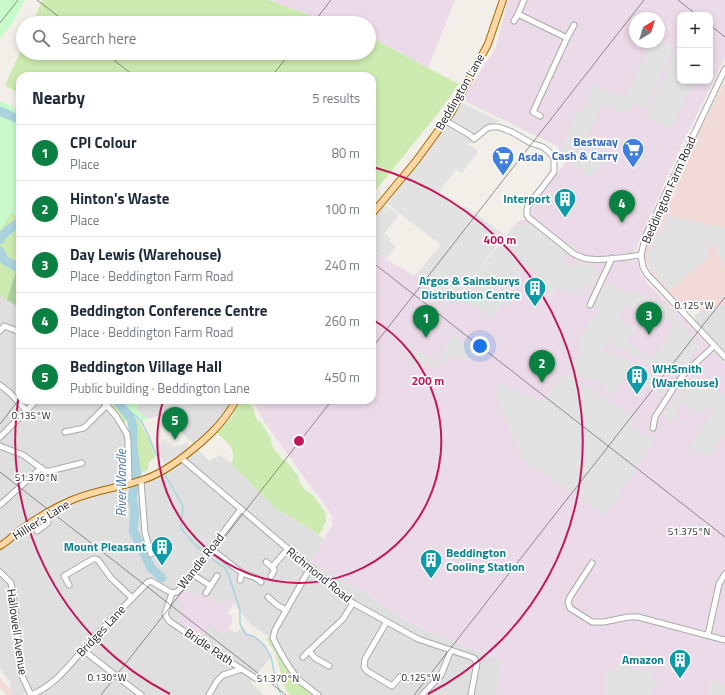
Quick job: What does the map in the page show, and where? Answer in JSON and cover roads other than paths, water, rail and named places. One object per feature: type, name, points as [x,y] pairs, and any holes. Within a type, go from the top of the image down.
[{"type":"main road","name":"Beddington Lane","points":[[376,209],[416,161],[451,113],[488,44],[503,0]]},
{"type":"main road","points":[[129,484],[141,481],[159,473],[181,458],[210,435],[233,404]]},
{"type":"main road","name":"Hillier's Lane","points":[[0,546],[44,514],[60,506],[83,495],[129,484]]},
{"type":"street","points":[[514,21],[524,0]]},
{"type":"street","points":[[518,14],[567,38]]},
{"type":"street","points":[[540,116],[533,112],[574,25]]},
{"type":"street","name":"Beddington Farm Road","points":[[725,69],[646,235],[641,255],[643,266],[647,274],[725,357]]},
{"type":"street","points":[[446,121],[474,139],[490,127],[499,127],[512,132],[548,151],[554,159],[554,172],[526,209],[527,215],[574,254],[581,258],[590,259],[641,255]]},
{"type":"street","points":[[590,305],[612,258]]},
{"type":"street","points":[[0,331],[4,326],[16,330]]},
{"type":"street","points":[[653,428],[655,417],[679,381],[685,373],[714,346]]},
{"type":"street","points":[[0,385],[10,392],[16,399]]},
{"type":"street","points":[[21,404],[26,410]]},
{"type":"street","points":[[0,437],[33,404]]},
{"type":"street","points":[[65,432],[84,428],[107,405],[120,421],[128,436],[129,484]]},
{"type":"street","points":[[0,446],[23,455],[41,468],[50,472],[82,463]]},
{"type":"street","name":"Richmond Road","points":[[181,458],[353,603],[418,639],[476,660],[477,663],[471,695]]},
{"type":"street","points":[[0,505],[41,468]]},
{"type":"street","points":[[141,481],[145,532],[151,554]]},
{"type":"street","name":"Wandle Road","points":[[166,612],[172,593],[179,590],[241,510]]},
{"type":"street","points":[[37,531],[47,524],[44,514]]},
{"type":"street","points":[[272,567],[288,549]]},
{"type":"street","points":[[210,550],[242,573],[256,578],[261,582]]},
{"type":"street","points":[[69,585],[64,576],[96,559],[111,578],[132,598]]},
{"type":"street","points":[[266,562],[274,569],[271,576]]},
{"type":"street","points":[[592,563],[568,602],[570,608],[589,621],[598,623],[628,617],[638,617],[725,640]]},
{"type":"street","points":[[310,568],[274,632],[273,638],[297,677],[302,683],[318,695]]},
{"type":"street","name":"Hallowell Avenue","points":[[0,572],[11,583],[21,674],[31,695]]},
{"type":"street","points":[[240,580],[242,573]]},
{"type":"street","points":[[192,574],[210,586]]},
{"type":"street","points":[[708,635],[719,584],[725,574]]},
{"type":"street","points":[[206,593],[217,576]]},
{"type":"street","name":"Bridges Lane","points":[[31,695],[44,689],[56,680],[148,582],[150,581],[172,593]]},
{"type":"street","points":[[268,597],[277,605],[286,610]]},
{"type":"street","points":[[303,657],[342,619],[353,603]]},
{"type":"street","name":"Bridle Path","points":[[166,612],[166,616],[169,621],[257,679]]},
{"type":"street","points":[[386,622],[365,660],[364,667],[366,670],[392,686],[400,677]]},
{"type":"street","points":[[83,650],[141,695]]},
{"type":"street","points":[[422,695],[441,676],[451,650]]},
{"type":"street","points":[[309,651],[315,658],[329,666]]},
{"type":"street","points":[[209,695],[222,675],[241,669]]},
{"type":"waterway","name":"River Wandle","points":[[0,111],[16,118]]},
{"type":"waterway","name":"River Wandle","points":[[0,240],[6,232],[16,225]]},
{"type":"waterway","name":"River Wandle","points":[[0,251],[4,260],[16,267]]},
{"type":"waterway","name":"River Wandle","points":[[119,404],[131,419],[133,428],[133,449],[137,474],[132,498],[135,511],[133,530],[151,568],[162,578]]},
{"type":"waterway","name":"River Wandle","points":[[122,406],[134,414],[143,424],[148,433],[156,456]]},
{"type":"waterway","name":"River Wandle","points":[[164,473],[183,506],[181,528],[205,554]]},
{"type":"waterway","name":"River Wandle","points":[[208,556],[225,568],[228,573],[240,610],[240,624],[246,634],[255,637],[265,646],[271,657],[276,681],[281,695]]},
{"type":"place","name":"Bestway Cash & Carry","points":[[633,168]]},
{"type":"place","name":"Asda","points":[[503,176]]},
{"type":"place","name":"Interport","points":[[565,218]]},
{"type":"place","name":"Beddington Conference Centre","points":[[622,223]]},
{"type":"place","name":"Argos & Sainsburys Distribution Centre","points":[[535,308]]},
{"type":"place","name":"Day Lewis (Warehouse)","points":[[649,335]]},
{"type":"place","name":"CPI Colour","points":[[426,338]]},
{"type":"place","name":"Hinton's Waste","points":[[542,383]]},
{"type":"place","name":"WHSmith (Warehouse)","points":[[637,396]]},
{"type":"place","name":"Beddington Village Hall","points":[[175,440]]},
{"type":"place","name":"Mount Pleasant","points":[[162,566]]},
{"type":"place","name":"Beddington Cooling Station","points":[[431,580]]},
{"type":"place","name":"Amazon","points":[[680,680]]}]
